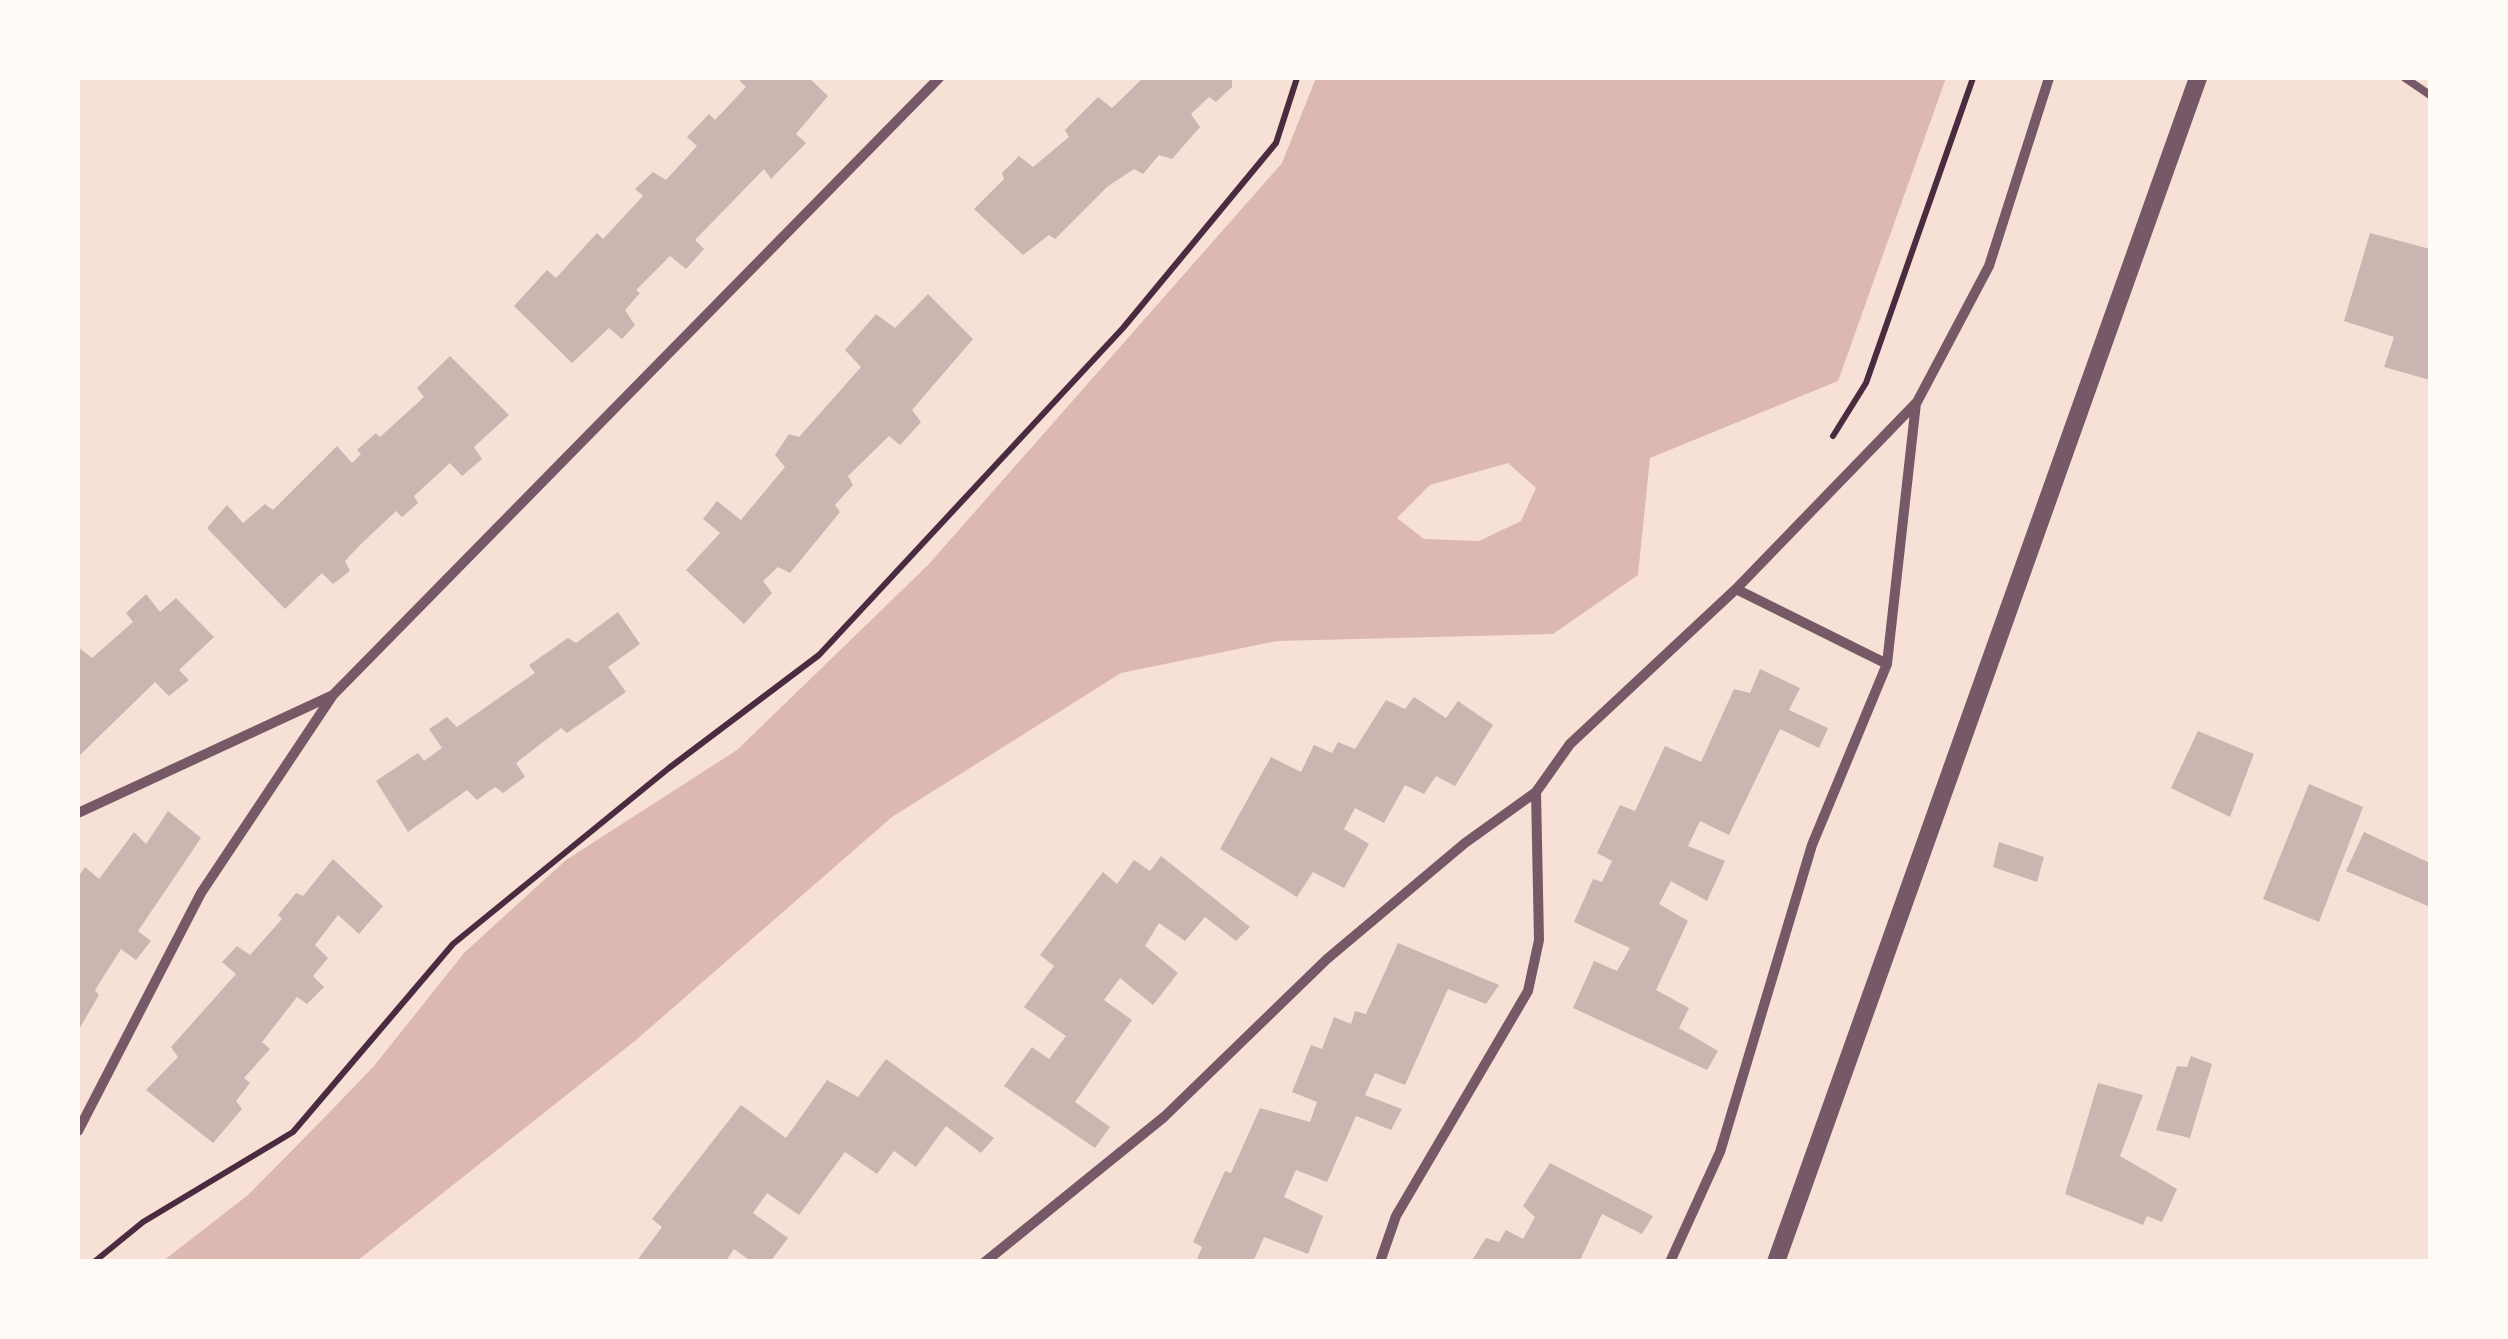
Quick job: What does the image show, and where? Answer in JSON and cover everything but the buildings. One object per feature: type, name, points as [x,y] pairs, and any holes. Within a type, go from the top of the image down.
[{"type":"street","points":[[78,1130],[201,893],[333,694],[939,78]]},
{"type":"street","points":[[985,1262],[1164,1117],[1340,948],[1465,843],[1536,792],[1570,744],[1736,589],[1916,402],[1989,266],[2049,78]]},
{"type":"street","points":[[1776,1262],[2198,78]]},
{"type":"street","points":[[1670,1262],[1720,1152],[1812,845],[1887,664],[1916,402]]},
{"type":"street","points":[[1736,589],[1887,664]]},
{"type":"street","points":[[78,813],[333,694]]},
{"type":"street","points":[[1380,1262],[1396,1216],[1528,990],[1539,940],[1536,792]]},
{"type":"lane","points":[[2405,78],[2430,94]]},
{"type":"path","points":[[94,1262],[143,1222],[293,1132],[454,944],[669,768],[819,655],[1122,328],[1253,172],[1276,143],[1297,78]]},
{"type":"path","points":[[1826,446],[1866,383],[1973,78]]},
{"type":"shaded area","points":[[1316,78],[1946,78],[1838,381],[1650,458],[1638,575],[1553,634],[1277,641],[1121,673],[892,817],[636,1040],[357,1261],[163,1261],[248,1195],[374,1066],[464,953],[566,860],[737,750],[928,565],[1282,163]],"holes":[[[1508,463],[1536,488],[1521,521],[1479,541],[1424,539],[1397,518],[1430,485]]]}]
